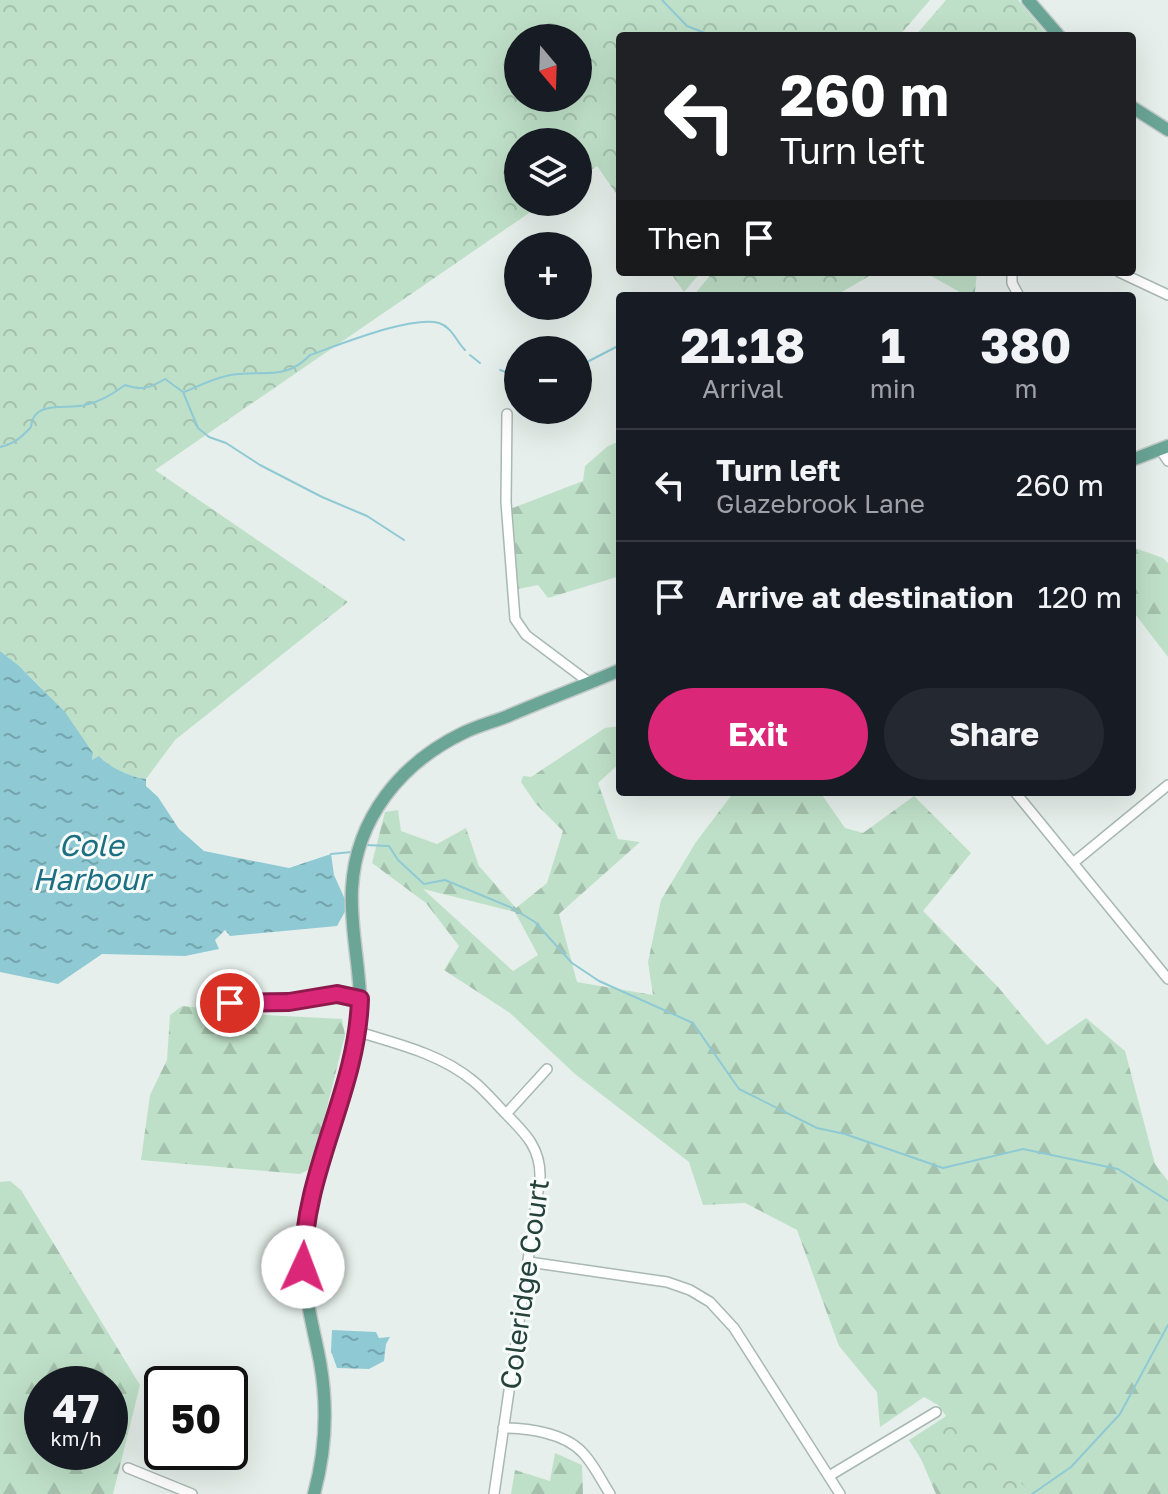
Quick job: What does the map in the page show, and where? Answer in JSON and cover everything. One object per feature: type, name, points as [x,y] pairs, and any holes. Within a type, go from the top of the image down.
[{"type":"main road","points":[[1028,0],[1056,32]]},
{"type":"main road","points":[[1136,110],[1168,130]]},
{"type":"main road","points":[[1136,458],[1164,448]]},
{"type":"main road","points":[[314,1494],[326,1420],[320,1362],[308,1306],[303,1241],[313,1182],[359,1032],[360,999],[352,911],[354,873],[364,834],[386,794],[417,762],[453,738],[616,672]]},
{"type":"street","points":[[1128,276],[1168,295]]},
{"type":"street","points":[[507,424],[506,502],[515,619],[526,635],[590,683]]},
{"type":"street","points":[[1164,448],[1168,461]]},
{"type":"street","points":[[1073,863],[1168,785]]},
{"type":"street","points":[[1018,796],[1168,979]]},
{"type":"street","points":[[230,1003],[289,1002],[337,994],[360,999]]},
{"type":"street","name":"Coleridge Court","points":[[359,1032],[444,1062],[477,1084],[530,1138],[540,1165],[529,1262],[494,1494]]},
{"type":"street","points":[[506,1114],[547,1069]]},
{"type":"street","points":[[529,1262],[667,1282],[690,1290],[710,1302],[734,1328],[840,1494]]},
{"type":"street","points":[[829,1476],[936,1412]]},
{"type":"street","points":[[503,1428],[539,1432],[571,1444],[581,1451],[610,1494]]},
{"type":"street","points":[[128,1468],[192,1494]]},
{"type":"green space","points":[[0,0],[930,0],[902,32],[616,32],[616,193],[597,166],[592,169],[592,128],[504,128],[504,216],[525,216],[155,470],[348,602],[175,740],[146,779],[121,771],[100,757],[92,760],[93,753],[51,698],[0,651]]},
{"type":"green space","points":[[946,0],[1018,0],[1045,32],[918,32]]},
{"type":"green space","points":[[673,276],[698,276],[684,292]]},
{"type":"green space","points":[[710,276],[869,276],[842,292],[696,292]]},
{"type":"green space","points":[[931,276],[977,276],[975,292],[960,292]]},
{"type":"green space","points":[[616,443],[616,577],[548,598],[538,585],[518,589],[510,509],[583,481],[585,466]]},
{"type":"green space","points":[[1136,548],[1163,558],[1168,563],[1168,657],[1136,615]]},
{"type":"green space","points":[[616,727],[616,767],[598,783],[618,839],[640,842],[559,914],[577,982],[653,995],[648,962],[661,900],[696,842],[731,796],[823,796],[845,828],[863,833],[914,796],[971,853],[923,911],[998,987],[1047,1045],[1086,1018],[1125,1051],[1155,1164],[1168,1181],[1168,1494],[936,1494],[915,1445],[946,1416],[938,1405],[924,1397],[880,1427],[877,1392],[839,1346],[797,1230],[745,1203],[703,1205],[689,1162],[575,1074],[510,1013],[444,970],[459,946],[426,903],[372,863],[385,812],[398,810],[401,831],[437,844],[466,828],[479,866],[516,908],[547,883],[563,831],[536,804],[521,782],[523,776],[531,777],[605,728]],"holes":[[[423,889],[515,912],[538,955],[513,971]]]},
{"type":"green space","points":[[182,1006],[342,1019],[345,1035],[312,1168],[300,1174],[141,1160],[150,1095],[167,1060],[170,1015]]},
{"type":"green space","points":[[10,1181],[21,1190],[140,1385],[128,1433],[128,1366],[24,1366],[24,1470],[119,1470],[113,1494],[0,1494],[0,1182]]},
{"type":"green space","points":[[951,1413],[1032,1494],[943,1494],[909,1440]]},
{"type":"green space","points":[[555,1453],[582,1465],[583,1494],[511,1494],[515,1470],[550,1481]]},
{"type":"water","name":"Cole Harbour","points":[[0,651],[65,712],[93,753],[92,760],[99,756],[121,771],[146,779],[146,786],[158,797],[179,829],[204,851],[289,868],[331,854],[334,875],[348,906],[337,926],[230,936],[225,930],[215,940],[219,949],[185,956],[102,954],[58,984],[0,972]]},
{"type":"water","points":[[332,1330],[376,1332],[379,1338],[390,1337],[384,1361],[369,1369],[337,1368],[331,1351]]},
{"type":"waterway","points":[[662,0],[687,26],[703,32]]},
{"type":"waterway","points":[[184,392],[226,376],[290,369],[310,355],[375,332],[412,323],[443,325],[465,350]]},
{"type":"waterway","points":[[592,359],[616,347]]},
{"type":"waterway","points":[[470,355],[480,363]]},
{"type":"waterway","points":[[500,370],[504,371]]},
{"type":"waterway","points":[[0,447],[21,437],[31,427],[33,418],[44,409],[91,404],[125,385],[146,388],[165,379],[183,392],[198,428],[209,437],[226,443],[260,465],[322,497],[367,516],[404,540]]},
{"type":"waterway","points":[[365,845],[389,846],[398,860],[424,884],[445,880],[510,907],[535,922],[572,963],[599,981],[693,1023],[739,1089],[817,1128],[845,1134],[943,1168],[1023,1149],[1118,1169],[1168,1201]]},
{"type":"waterway","points":[[331,854],[352,852]]},
{"type":"waterway","points":[[1032,1494],[1071,1467],[1120,1414],[1168,1325]]},
{"type":"route","points":[[230,1003],[289,1002],[337,994],[360,999],[359,1032],[309,1198],[303,1267]]}]
